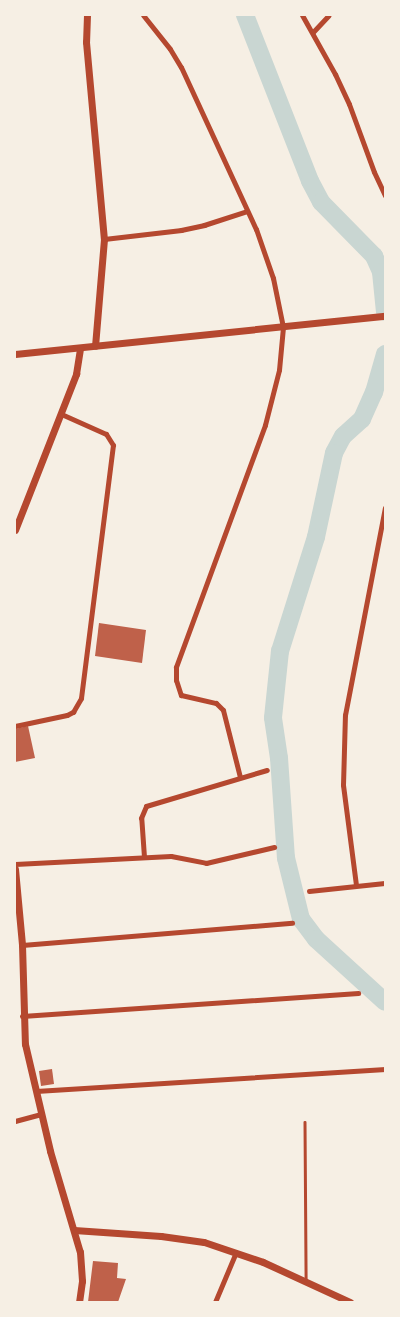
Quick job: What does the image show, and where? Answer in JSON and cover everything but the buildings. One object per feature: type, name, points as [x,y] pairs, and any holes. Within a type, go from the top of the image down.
[{"type":"street","points":[[87,15],[86,42],[104,239],[95,346]]},
{"type":"street","points":[[144,15],[170,48],[181,67],[256,229],[273,278],[283,327],[279,370],[265,425],[176,666],[176,680],[181,695],[216,703],[224,710],[240,777]]},
{"type":"street","points":[[302,15],[313,32],[349,104],[385,196]]},
{"type":"street","points":[[313,32],[329,15]]},
{"type":"street","points":[[104,239],[181,230],[204,225],[247,211]]},
{"type":"street","points":[[15,354],[385,316]]},
{"type":"street","points":[[15,530],[76,374],[80,348]]},
{"type":"street","points":[[15,726],[66,715],[73,712],[81,698],[113,444],[106,434],[61,414]]},
{"type":"street","points":[[356,886],[343,780],[345,715],[385,508]]},
{"type":"street","points":[[144,857],[141,818],[146,806],[267,770]]},
{"type":"street","points":[[15,864],[171,856],[206,863],[274,848]]},
{"type":"street","points":[[15,869],[22,945],[22,1016],[27,1057],[74,1230],[81,1263],[79,1302]]},
{"type":"street","points":[[309,891],[385,882]]},
{"type":"street","points":[[22,945],[292,922]]},
{"type":"street","points":[[22,1016],[358,993]]},
{"type":"street","points":[[36,1091],[385,1068]]},
{"type":"street","points":[[15,1121],[42,1114]]},
{"type":"street","points":[[74,1230],[186,1239],[236,1251],[350,1302]]},
{"type":"street","points":[[215,1302],[236,1251]]},
{"type":"lane","points":[[304,1122],[306,1281]]},
{"type":"waterway","points":[[245,15],[310,181],[321,202],[374,256],[381,272],[385,312]]},
{"type":"waterway","points":[[385,354],[374,392],[362,419],[343,436],[334,453],[316,537],[280,651],[273,718],[279,758],[286,858],[301,919],[316,939],[385,1002]]}]
